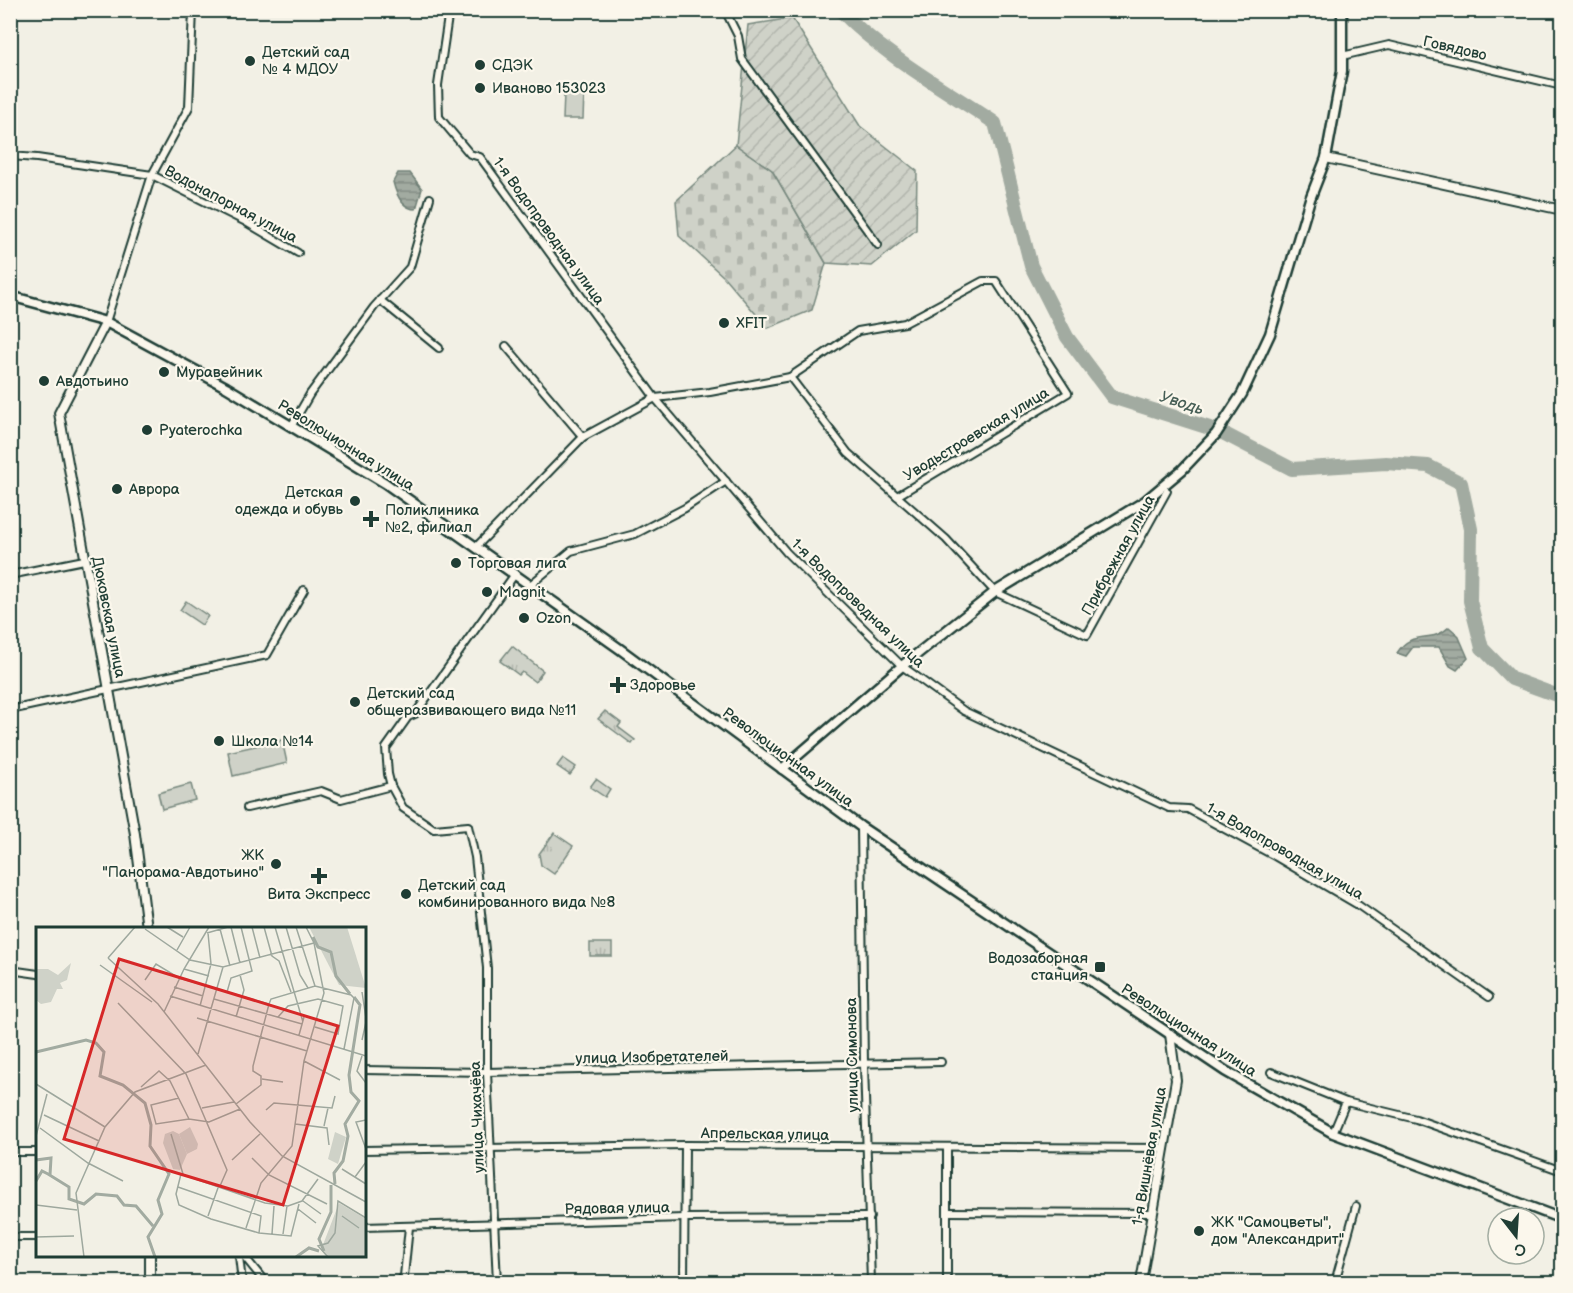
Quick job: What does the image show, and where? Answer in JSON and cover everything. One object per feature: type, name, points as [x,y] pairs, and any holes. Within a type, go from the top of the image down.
[{"type":"main road","points":[[782,769],[902,666],[995,592],[1114,521],[1182,470],[1203,450],[1242,394],[1270,334],[1310,199],[1326,158],[1342,70],[1342,10]]},
{"type":"main road","name":"Революционная улица","points":[[10,296],[106,322],[292,425],[384,483],[515,574],[861,827],[1225,1071],[1333,1133],[1563,1219]]},
{"type":"street","points":[[106,322],[152,175],[189,107],[193,10]]},
{"type":"street","name":"1-я Водопроводная улица","points":[[449,10],[438,85],[439,117],[470,154],[480,157],[655,398],[787,552],[902,666],[964,711],[1169,808],[1188,809],[1271,854],[1358,905],[1489,997]]},
{"type":"street","points":[[725,10],[738,36],[742,59],[878,245]]},
{"type":"street","name":"Говядово","points":[[1342,56],[1389,45],[1563,86]]},
{"type":"street","name":"Водонапорная улица","points":[[10,156],[152,175],[244,221],[298,253]]},
{"type":"street","points":[[1326,158],[1563,210]]},
{"type":"street","points":[[292,425],[310,394],[380,300],[410,267],[430,198]]},
{"type":"street","name":"Уводьстроевская улица","points":[[790,377],[858,331],[904,323],[982,281],[996,281],[1068,393],[897,496]]},
{"type":"street","points":[[380,300],[439,348]]},
{"type":"street","name":"Дюковская улица","points":[[106,322],[59,413],[135,834],[147,927]]},
{"type":"street","points":[[506,346],[583,437]]},
{"type":"street","points":[[476,547],[583,437],[655,398],[710,392],[790,377],[848,453],[946,539],[995,592]]},
{"type":"street","points":[[530,585],[572,551],[634,534],[686,508],[726,482]]},
{"type":"street","name":"Прибрежная улица","points":[[995,592],[1087,635],[1167,491]]},
{"type":"street","points":[[10,575],[84,560]]},
{"type":"street","points":[[247,808],[321,791],[342,799],[391,786],[387,774],[387,748],[408,717],[415,714],[515,574]]},
{"type":"street","points":[[10,710],[267,655],[304,590]]},
{"type":"street","name":"улица Чихачёва","points":[[391,786],[403,808],[434,829],[468,826],[476,857],[486,951],[487,1072],[497,1282]]},
{"type":"street","name":"улица Симонова","points":[[861,827],[864,1065],[871,1282]]},
{"type":"street","points":[[10,970],[36,974]]},
{"type":"street","name":"1-я Вишнёвая улица","points":[[1141,1282],[1176,1080],[1170,1034]]},
{"type":"street","name":"улица Изобретателей","points":[[366,1070],[487,1072],[941,1062]]},
{"type":"street","points":[[1271,1072],[1346,1102],[1416,1119],[1563,1171]]},
{"type":"street","points":[[1333,1133],[1346,1102]]},
{"type":"street","points":[[684,1282],[685,1145]]},
{"type":"street","name":"Апрельская улица","points":[[366,1150],[685,1145],[866,1148],[1165,1148]]},
{"type":"street","points":[[947,1147],[947,1282]]},
{"type":"street","points":[[10,1152],[36,1152]]},
{"type":"street","points":[[1335,1282],[1356,1206]]},
{"type":"street","points":[[947,1212],[1154,1214]]},
{"type":"street","name":"Рядовая улица","points":[[366,1227],[685,1218],[870,1217]]},
{"type":"street","points":[[399,1282],[404,1276],[409,1227]]},
{"type":"street","points":[[10,1237],[36,1237]]},
{"type":"street","points":[[150,1257],[150,1282]]},
{"type":"street","points":[[239,1257],[242,1282]]},
{"type":"street","points":[[245,1257],[265,1282]]},
{"type":"green space","points":[[792,18],[860,126],[917,171],[916,230],[872,266],[826,263],[772,170],[736,145],[748,25]]},
{"type":"green space","points":[[564,93],[584,93],[583,119],[563,119]]},
{"type":"green space","points":[[736,145],[772,170],[826,263],[812,310],[768,328],[724,277],[679,236],[676,201]]},
{"type":"green space","points":[[186,601],[208,616],[202,625],[180,610]]},
{"type":"green space","points":[[512,646],[543,671],[535,682],[522,672],[519,675],[500,661]]},
{"type":"green space","points":[[605,711],[621,723],[618,727],[635,740],[632,744],[598,719]]},
{"type":"green space","points":[[282,740],[287,763],[233,776],[228,752]]},
{"type":"green space","points":[[563,758],[576,767],[570,775],[557,766]]},
{"type":"green space","points":[[596,779],[610,789],[605,797],[590,787]]},
{"type":"green space","points":[[191,784],[195,800],[162,809],[158,793]]},
{"type":"green space","points":[[554,833],[573,846],[554,874],[541,865],[539,854]]},
{"type":"green space","points":[[590,943],[612,943],[612,956],[590,956]]},
{"type":"shaded area","points":[[398,173],[410,173],[422,189],[416,209],[403,204],[398,196],[393,182]]},
{"type":"shaded area","points":[[1449,627],[1458,635],[1468,658],[1457,670],[1450,666],[1439,647],[1413,647],[1406,656],[1397,653],[1409,641],[1435,635]]},
{"type":"waterway","name":"Уводь","points":[[840,10],[857,27],[895,57],[995,123],[1031,266],[1067,337],[1112,397],[1219,431],[1292,469],[1386,463],[1428,466],[1461,483],[1471,529],[1470,601],[1482,648],[1512,679],[1556,695],[1562,695]]},
{"type":"place","name":"Детский сад № 4 МДОУ","points":[[250,61]]},
{"type":"place","name":"СДЭК","points":[[480,65]]},
{"type":"place","name":"Иваново 153023","points":[[480,88]]},
{"type":"place","name":"XFIT","points":[[724,323]]},
{"type":"place","name":"Муравейник","points":[[164,372]]},
{"type":"place","name":"Авдотьино","points":[[44,381]]},
{"type":"place","name":"Pyaterochka","points":[[147,430]]},
{"type":"place","name":"Аврора","points":[[117,489]]},
{"type":"place","name":"Детская одежда и обувь","points":[[355,501]]},
{"type":"place","name":"Поликлиника №2, филиал","points":[[371,519]]},
{"type":"place","name":"Торговая лига","points":[[456,563]]},
{"type":"place","name":"Magnit","points":[[487,592]]},
{"type":"place","name":"Ozon","points":[[524,618]]},
{"type":"place","name":"Здоровье","points":[[618,685]]},
{"type":"place","name":"Детский сад общеразвивающего вида №11","points":[[355,702]]},
{"type":"place","name":"Школа №14","points":[[219,741]]},
{"type":"place","name":"ЖК \"Панорама-Авдотьино\"","points":[[276,864]]},
{"type":"place","name":"Вита Экспресс","points":[[319,876]]},
{"type":"place","name":"Детский сад комбинированного вида №8","points":[[406,894]]},
{"type":"place","name":"Водозаборная станция","points":[[1100,967]]},
{"type":"place","name":"ЖК \"Самоцветы\", дом \"Александрит\"","points":[[1199,1231]]}]
